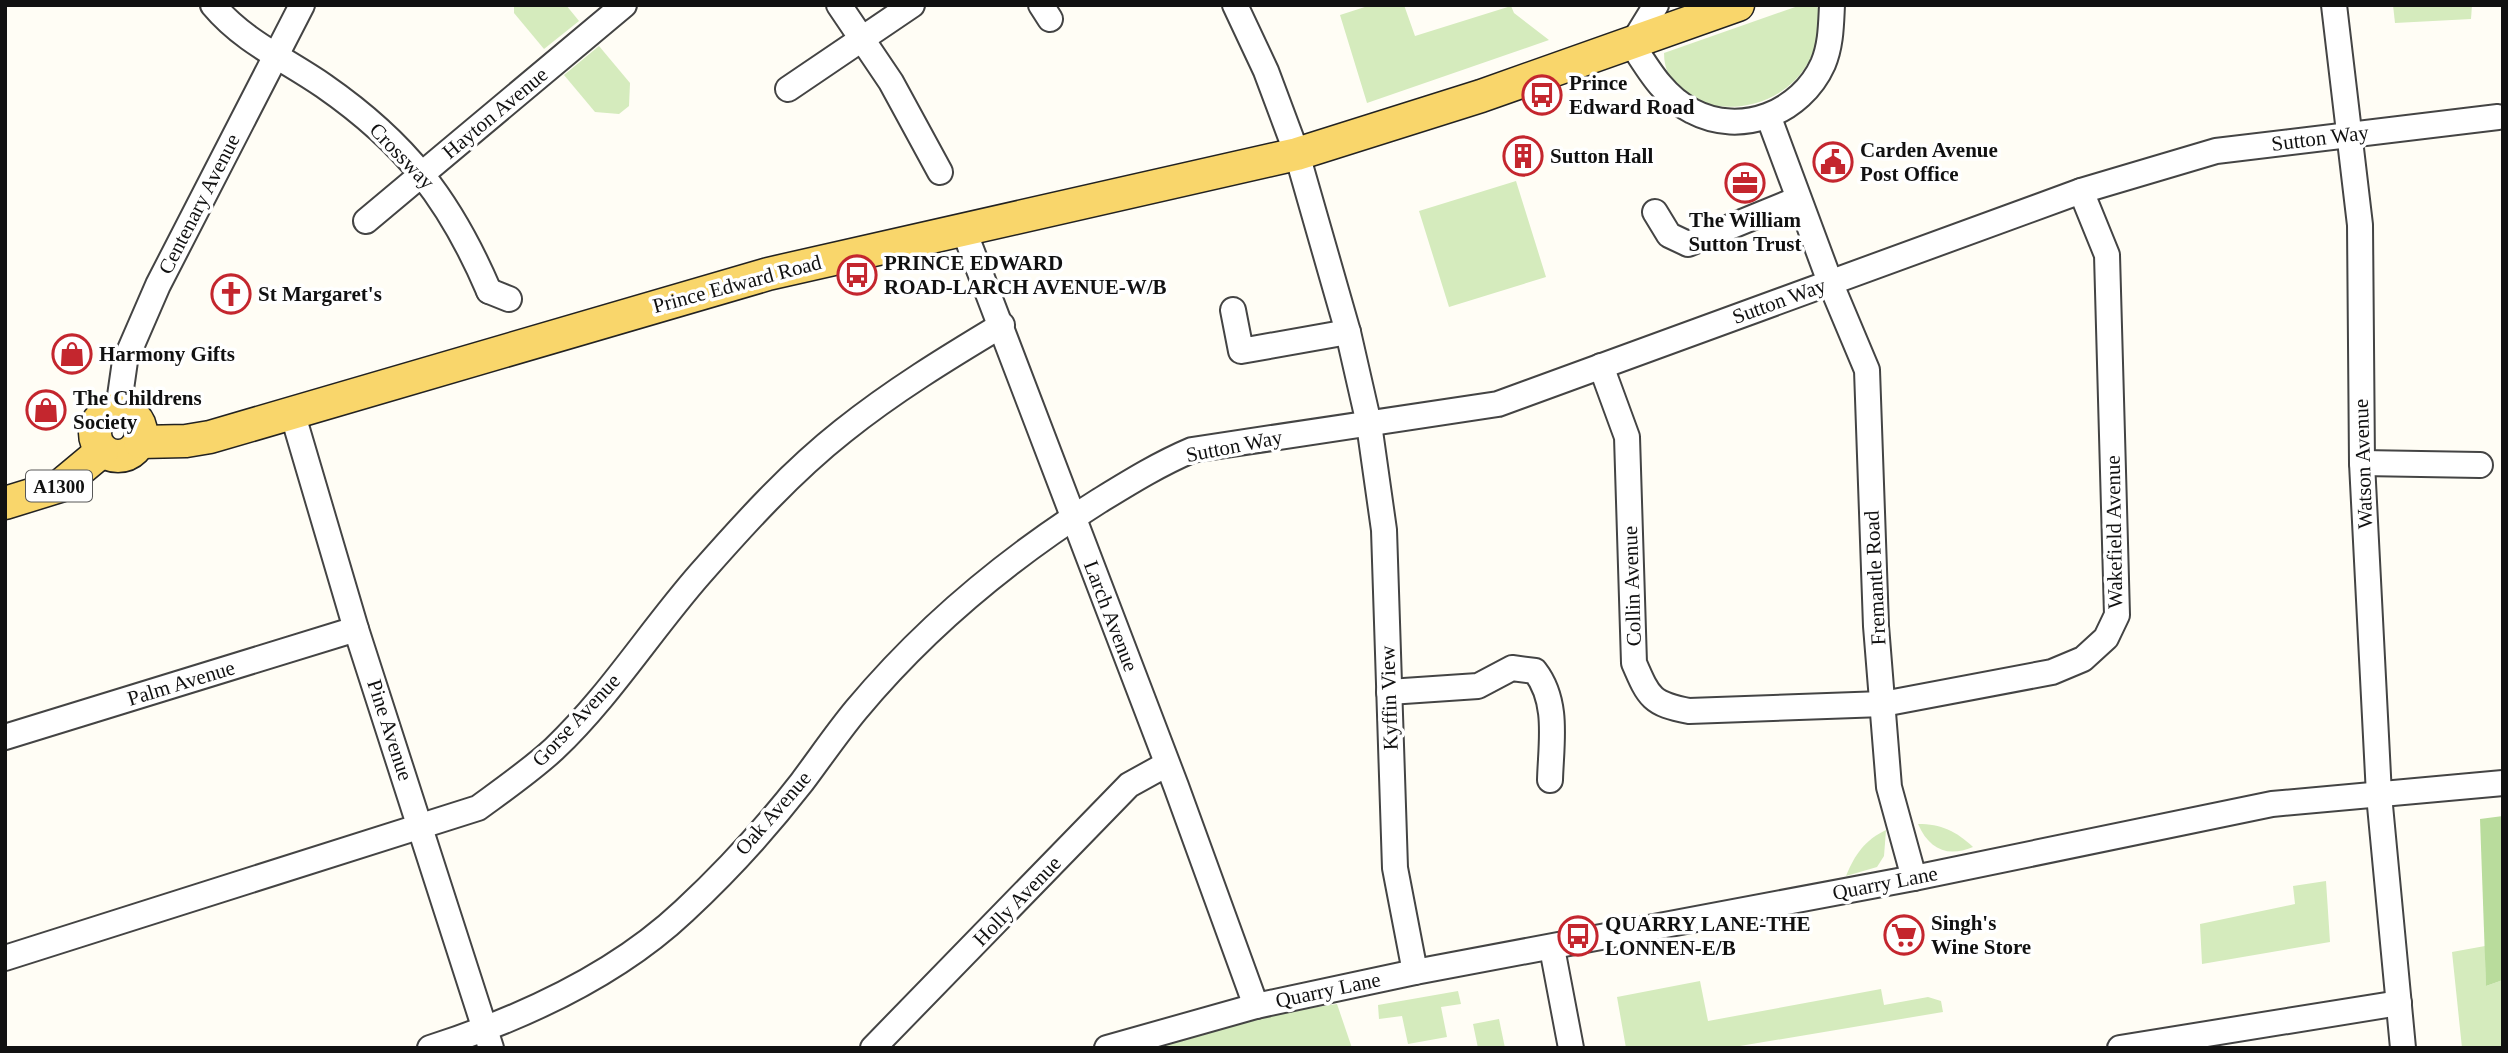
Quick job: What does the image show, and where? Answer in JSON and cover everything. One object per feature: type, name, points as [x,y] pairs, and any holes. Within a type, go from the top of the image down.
[{"type":"main road","name":"Prince Edward Road","points":[[140,442],[198,439],[768,274],[1297,154],[1469,100],[1738,5]]},
{"type":"main road","points":[[118,410],[126,411],[138,421],[140,442],[123,456],[102,451],[95,439],[96,425],[105,413],[118,410]]},
{"type":"main road","name":"A1300","points":[[5,503],[60,486],[102,451]]},
{"type":"street","name":"Crossway","points":[[213,5],[237,31],[354,108],[391,139],[424,173],[458,226],[492,299]]},
{"type":"street","name":"Centenary Avenue","points":[[118,410],[119,385],[125,361],[158,285],[302,5]]},
{"type":"street","name":"Hayton Avenue","points":[[366,221],[624,5]]},
{"type":"street","points":[[839,5],[910,115],[940,172]]},
{"type":"street","points":[[788,89],[912,5]]},
{"type":"street","name":"Kyffin View","points":[[1235,5],[1266,71],[1297,154],[1348,332],[1369,424],[1384,530],[1395,869],[1415,972]]},
{"type":"street","points":[[1656,5],[1632,44],[1658,84],[1692,111],[1736,121],[1769,118],[1805,93],[1823,64],[1830,38],[1832,5]]},
{"type":"street","name":"Watson Avenue","points":[[2334,5],[2360,225],[2362,463],[2379,795],[2403,1048]]},
{"type":"street","name":"Sutton Way","points":[[1073,517],[1161,463],[1192,450],[1497,404],[2081,191],[2216,150],[2498,117]]},
{"type":"street","name":"Fremantle Road","points":[[1769,118],[1830,282],[1867,370],[1876,626],[1889,787],[1914,878]]},
{"type":"street","name":"Wakefield Avenue","points":[[1883,705],[2052,672],[2083,659],[2106,638],[2117,615],[2107,255],[2081,191]]},
{"type":"street","points":[[1655,212],[1668,235],[1688,244],[1798,199]]},
{"type":"street","name":"Larch Avenue","points":[[963,228],[1256,1006]]},
{"type":"street","points":[[1233,310],[1241,351],[1348,332]]},
{"type":"street","name":"Gorse Avenue","points":[[5,958],[478,808],[524,775],[556,747],[600,698],[700,574],[787,481],[842,432],[923,372],[1002,326]]},
{"type":"street","name":"Collin Avenue","points":[[1601,366],[1627,437],[1634,663],[1646,690],[1662,706],[1689,712],[1883,705]]},
{"type":"street","name":"Pine Avenue","points":[[292,412],[356,629],[422,827],[488,1039]]},
{"type":"street","points":[[2362,463],[2480,465]]},
{"type":"street","name":"Oak Avenue","points":[[430,1048],[488,1039],[627,956],[684,912],[765,826],[855,712],[914,644],[1004,566],[1073,517]]},
{"type":"street","name":"Palm Avenue","points":[[5,737],[356,629]]},
{"type":"street","points":[[1389,692],[1478,686],[1512,668],[1535,671],[1546,686],[1551,705],[1550,780]]},
{"type":"street","name":"Holly Avenue","points":[[873,1048],[1129,785],[1167,764]]},
{"type":"street","name":"Quarry Lane","points":[[1107,1048],[1256,1006],[1415,972],[1914,878],[2272,804],[2503,783]]},
{"type":"street","points":[[1552,948],[1571,1048]]},
{"type":"street","points":[[2120,1048],[2399,1003]]},
{"type":"green space","points":[[514,5],[566,5],[579,21],[544,49],[514,13]]},
{"type":"green space","points":[[1371,5],[1404,5],[1415,36],[1511,6],[1514,13],[1549,40],[1367,103],[1340,15]]},
{"type":"green space","points":[[1801,5],[1815,5],[1820,10],[1814,49],[1797,78],[1772,97],[1744,106],[1714,106],[1689,97],[1671,79],[1664,53]]},
{"type":"green space","points":[[2393,5],[2472,5],[2471,19],[2395,23]]},
{"type":"green space","points":[[599,46],[630,83],[629,106],[619,114],[595,112],[564,75]]},
{"type":"green space","points":[[1516,181],[1546,277],[1449,307],[1419,211]]},
{"type":"green space","points":[[2503,816],[2503,980],[2486,986],[2480,819]]},
{"type":"green space","points":[[1918,824],[1934,825],[1948,830],[1973,847],[1955,852],[1940,849],[1928,840]]},
{"type":"green space","points":[[1886,830],[1884,856],[1877,867],[1846,876],[1862,848]]},
{"type":"green space","points":[[2326,881],[2330,942],[2202,964],[2200,924],[2295,904],[2293,886]]},
{"type":"green space","points":[[2485,946],[2486,986],[2503,980],[2503,1048],[2462,1048],[2452,952]]},
{"type":"green space","points":[[1700,981],[1708,1021],[1881,989],[1884,1005],[1928,997],[1941,1001],[1943,1012],[1728,1048],[1626,1048],[1617,997]]},
{"type":"green space","points":[[1458,991],[1461,1004],[1441,1007],[1447,1037],[1408,1044],[1402,1016],[1379,1019],[1378,1005]]},
{"type":"green space","points":[[1337,1004],[1352,1048],[1142,1048],[1259,1016]]},
{"type":"green space","points":[[1499,1019],[1505,1048],[1478,1048],[1473,1024]]},
{"type":"place","name":"Prince Edward Road","points":[[1542,95]]},
{"type":"place","name":"Sutton Hall","points":[[1523,156]]},
{"type":"place","name":"Carden Avenue Post Office","points":[[1833,162]]},
{"type":"place","name":"The William Sutton Trust","points":[[1745,183]]},
{"type":"place","name":"PRINCE EDWARD ROAD-LARCH AVENUE-W/B","points":[[857,275]]},
{"type":"place","name":"St Margaret's","points":[[231,294]]},
{"type":"place","name":"Harmony Gifts","points":[[72,354]]},
{"type":"place","name":"The Childrens Society","points":[[46,410]]},
{"type":"place","name":"Singh's Wine Store","points":[[1904,935]]},
{"type":"place","name":"QUARRY LANE-THE LONNEN-E/B","points":[[1578,936]]}]
